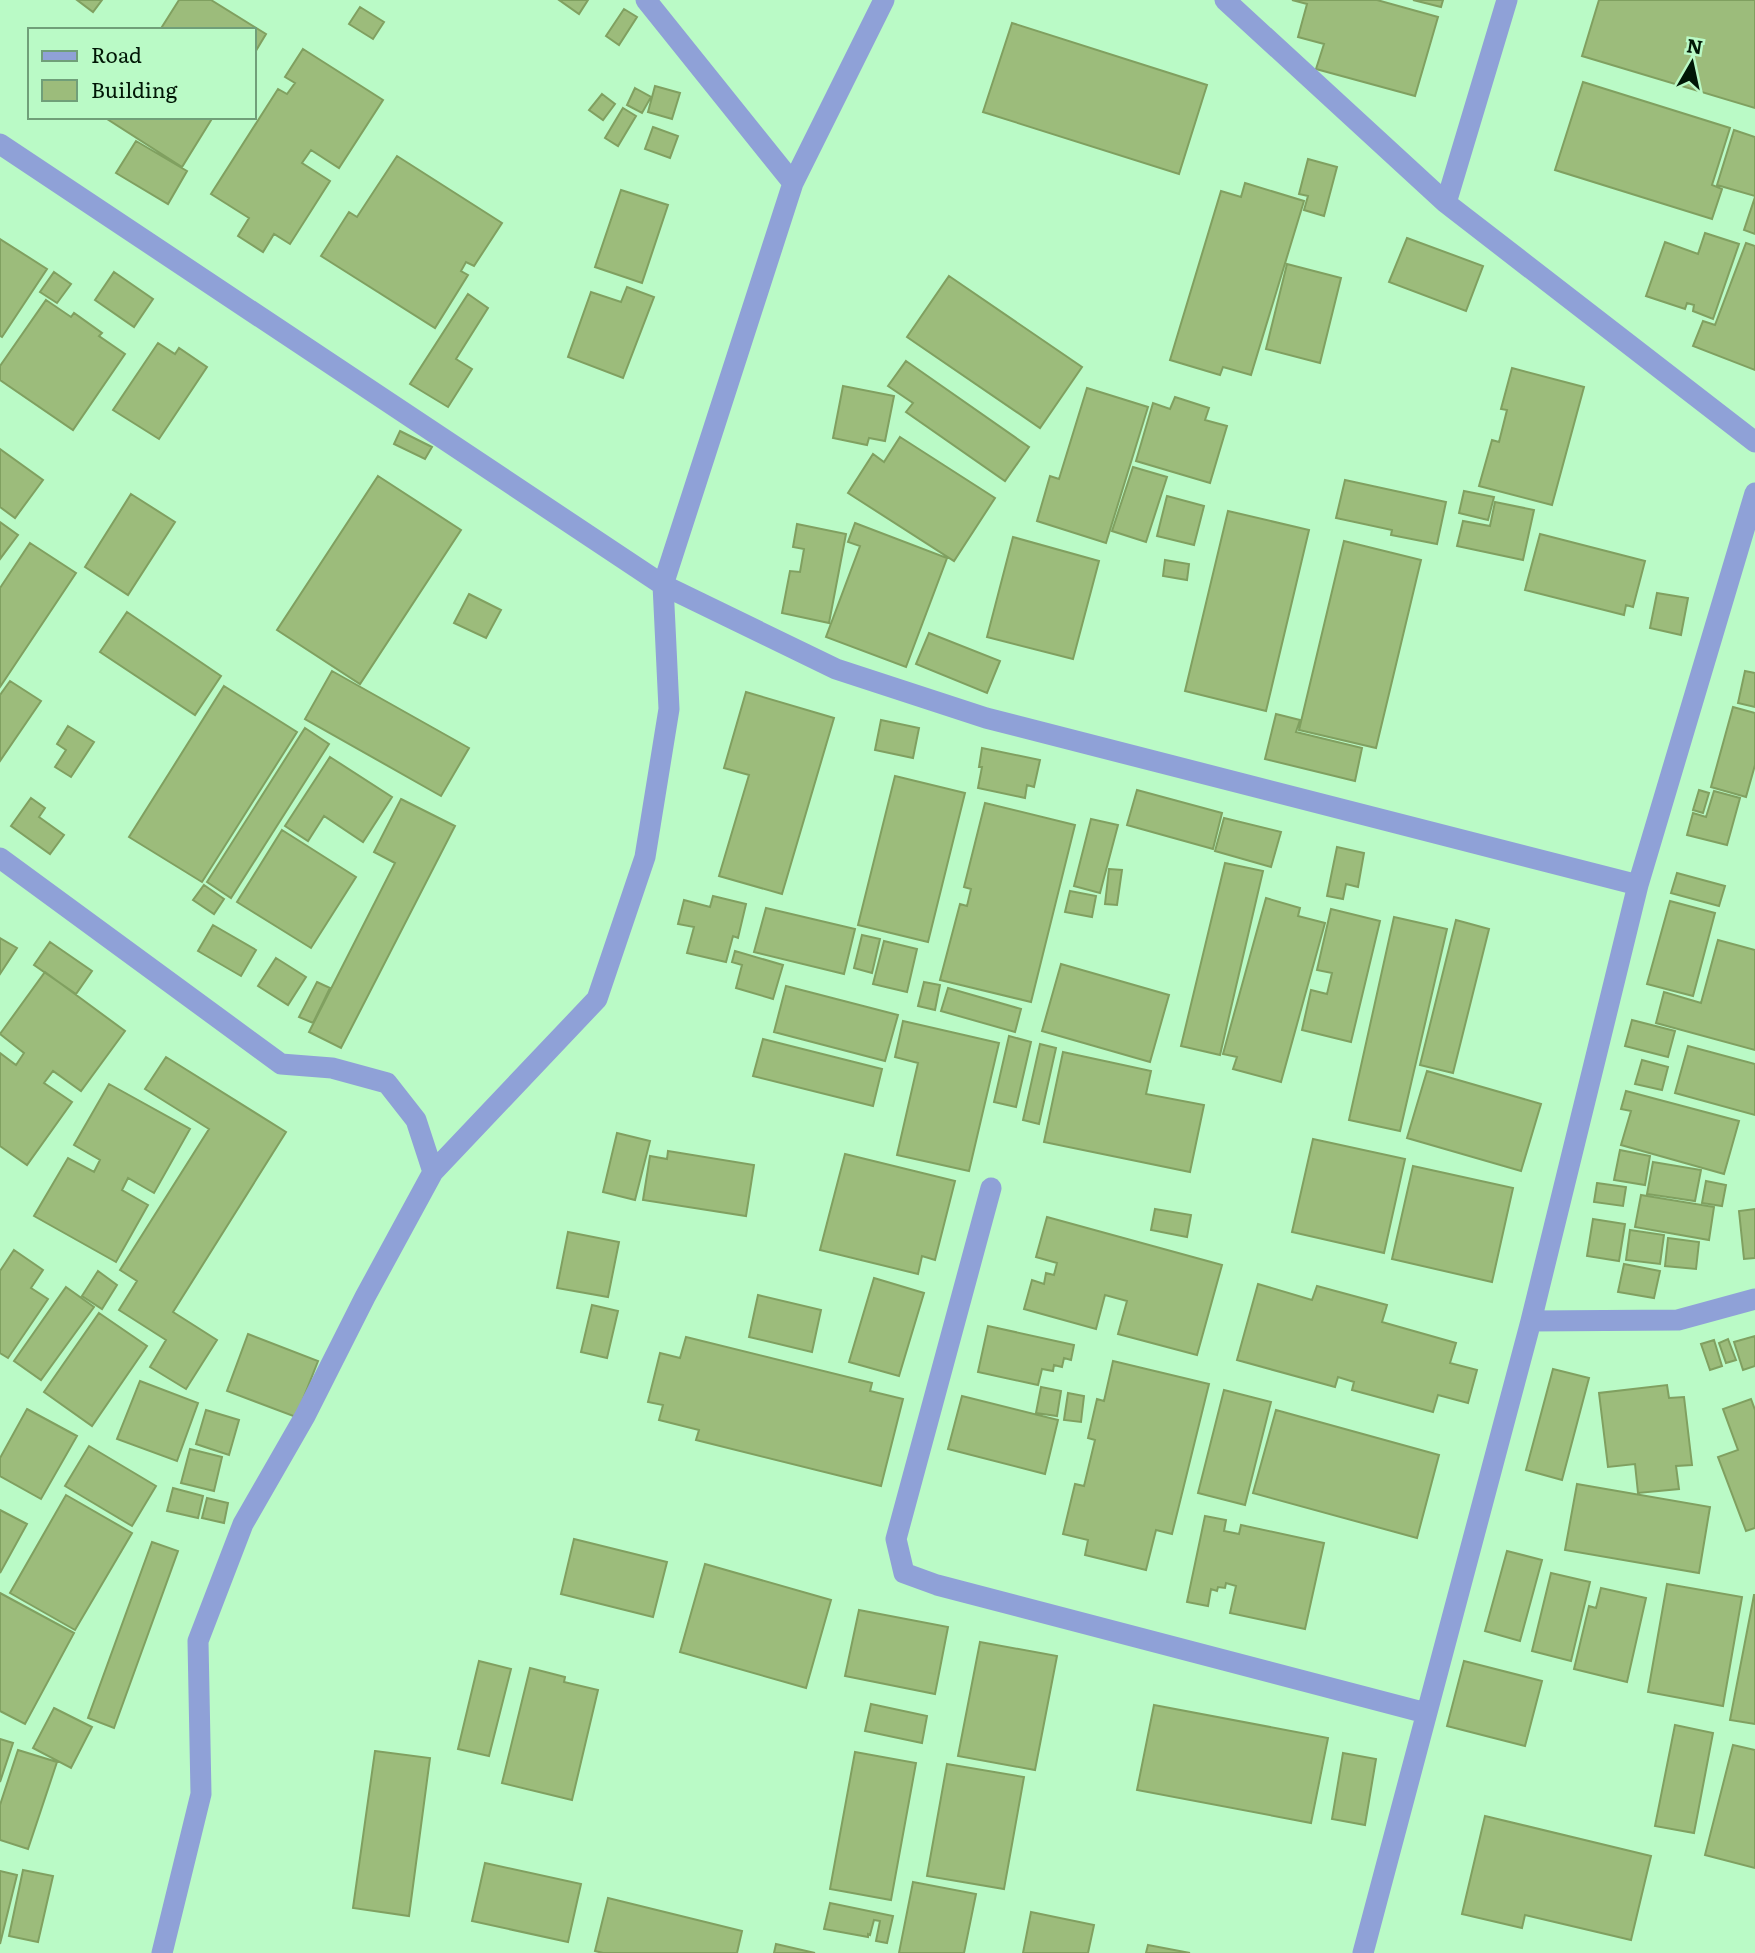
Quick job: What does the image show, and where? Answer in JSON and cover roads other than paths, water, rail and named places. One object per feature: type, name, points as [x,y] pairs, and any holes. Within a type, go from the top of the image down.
[{"type":"street","points":[[646,0],[793,183]]},
{"type":"street","points":[[162,1953],[201,1794],[198,1641],[243,1524],[305,1416],[365,1297],[433,1172],[597,999],[648,844],[669,709],[663,584],[793,183],[884,0]]},
{"type":"street","points":[[1225,0],[1446,203],[1755,442]]},
{"type":"street","points":[[1446,203],[1507,0]]},
{"type":"street","points":[[0,144],[663,584],[836,669],[986,718],[1638,885]]},
{"type":"street","points":[[1363,1953],[1531,1321],[1638,885],[1755,493]]},
{"type":"street","points":[[0,858],[282,1064],[332,1068],[387,1083],[416,1120],[433,1172]]},
{"type":"street","points":[[991,1188],[896,1539],[904,1573],[937,1585],[1426,1713]]},
{"type":"street","points":[[1531,1321],[1678,1320],[1755,1299]]}]
